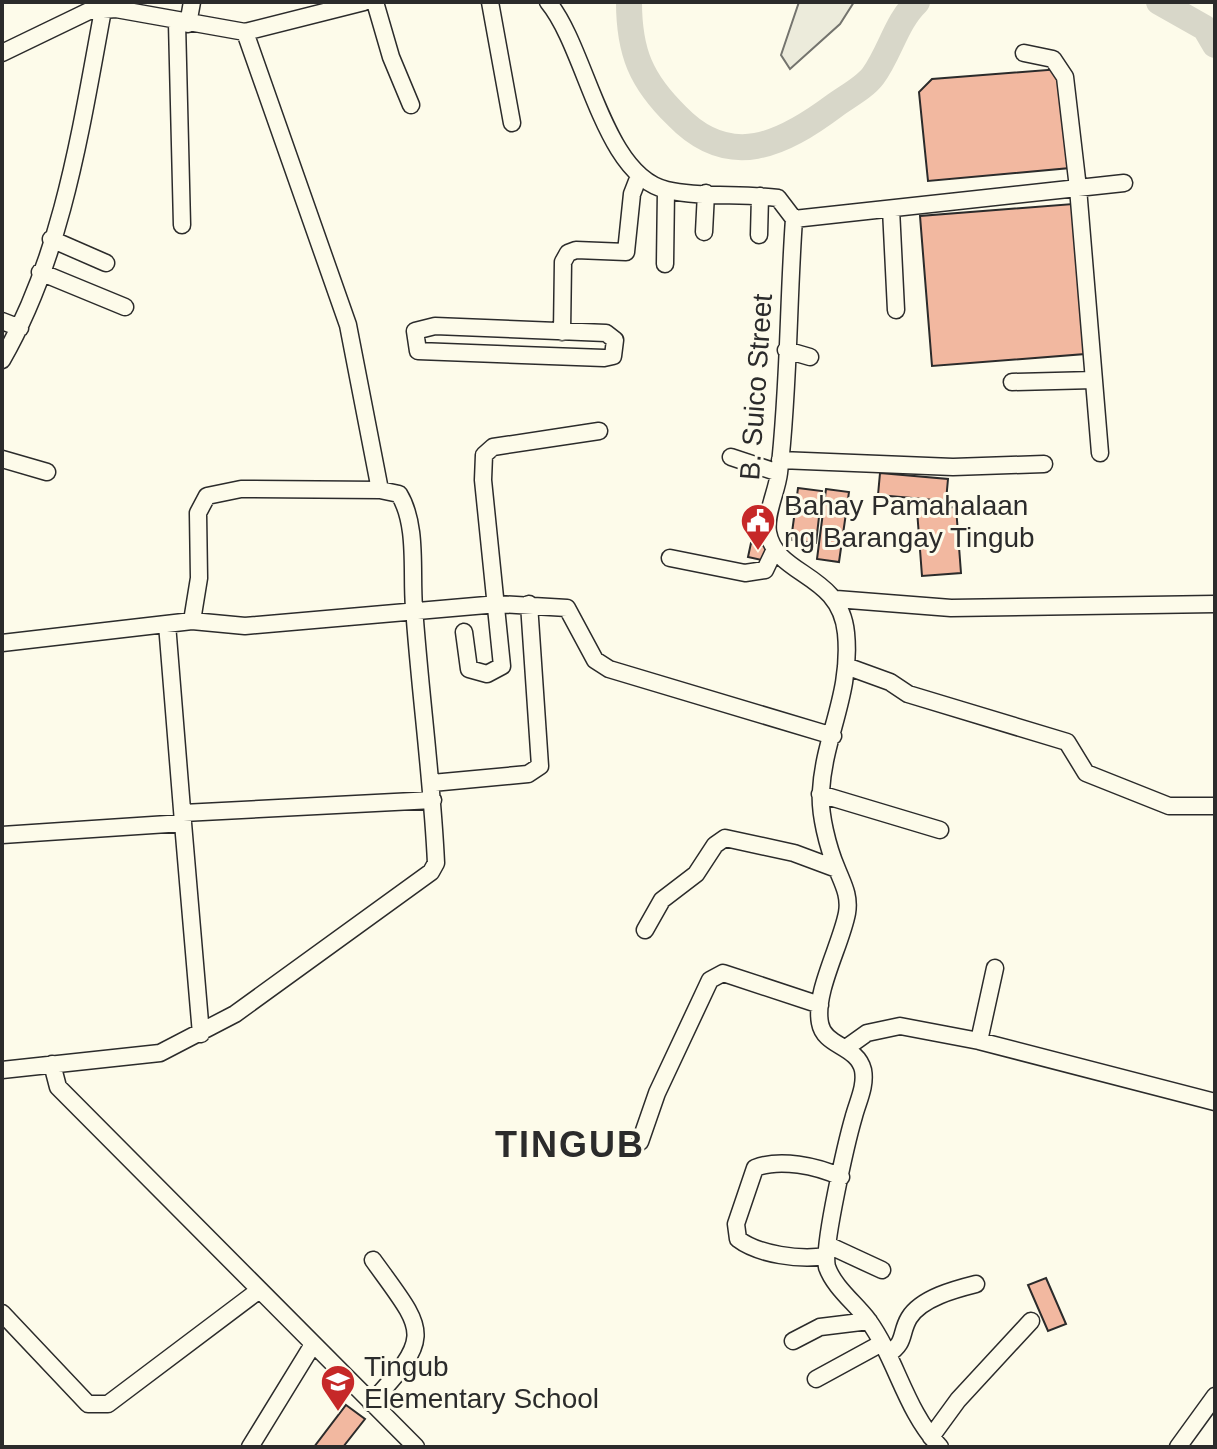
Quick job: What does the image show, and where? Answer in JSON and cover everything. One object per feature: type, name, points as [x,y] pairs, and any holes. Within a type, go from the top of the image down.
[{"type":"street","points":[[182,225],[182,23],[192,2]]},
{"type":"street","points":[[2,53],[89,11],[112,7],[182,23],[245,32],[364,2]]},
{"type":"street","points":[[375,2],[391,57],[411,105]]},
{"type":"street","points":[[490,2],[512,123]]},
{"type":"street","points":[[548,2],[562,19],[611,133],[639,176],[666,190],[778,198],[794,219],[1124,183]]},
{"type":"street","points":[[2,360],[20,328],[68,190],[112,7]]},
{"type":"street","points":[[245,32],[348,325],[380,490]]},
{"type":"street","points":[[1024,53],[1053,59],[1062,68],[1078,188],[1100,453]]},
{"type":"street","points":[[562,332],[563,262],[568,253],[576,250],[626,252],[632,194],[639,176]]},
{"type":"street","points":[[665,264],[666,190]]},
{"type":"street","points":[[704,232],[706,193]]},
{"type":"street","points":[[759,235],[760,196]]},
{"type":"street","points":[[891,209],[896,310]]},
{"type":"street","name":"B. Suico Street","points":[[775,549],[767,528],[779,466],[794,219]]},
{"type":"street","points":[[51,239],[106,263]]},
{"type":"street","points":[[40,272],[125,307]]},
{"type":"street","points":[[2,321],[20,328]]},
{"type":"street","points":[[435,326],[562,332],[612,336],[613,356],[448,355],[418,351],[415,347],[415,331],[435,326]]},
{"type":"street","points":[[786,350],[810,357]]},
{"type":"street","points":[[1012,382],[1094,380]]},
{"type":"street","points":[[464,632],[469,669],[477,674],[496,672],[502,666],[483,480],[484,455],[493,447],[599,431]]},
{"type":"street","points":[[731,457],[779,466],[1044,464]]},
{"type":"street","points":[[2,459],[47,472]]},
{"type":"street","points":[[2,1070],[160,1053],[201,1034],[235,1014],[431,872],[436,863],[433,792],[414,611],[409,510],[399,494],[380,490],[241,489],[207,496],[198,513],[199,578],[192,621]]},
{"type":"street","points":[[670,558],[745,573],[765,570],[775,549],[836,599],[846,629],[846,684],[820,794],[837,869],[845,883],[847,911],[820,1005],[820,1025],[827,1038],[846,1048],[863,1069],[863,1087],[827,1251],[834,1279],[869,1321],[885,1348],[909,1404],[935,1442],[958,1400],[1031,1321]]},
{"type":"street","points":[[836,599],[951,608],[1215,604]]},
{"type":"street","points":[[2,643],[192,621],[245,626],[498,604],[567,608],[595,660],[609,669],[833,736]]},
{"type":"street","points":[[2,835],[433,792],[528,774],[540,766],[529,604]]},
{"type":"street","points":[[167,624],[201,1034]]},
{"type":"street","points":[[846,666],[890,682],[908,694],[1067,742],[1086,773],[1169,806],[1215,806]]},
{"type":"street","points":[[820,794],[940,830]]},
{"type":"street","points":[[645,930],[662,900],[696,874],[715,845],[725,838],[794,853],[837,869]]},
{"type":"street","points":[[979,1041],[995,968]]},
{"type":"street","points":[[640,1142],[657,1093],[715,975],[723,973],[820,1005]]},
{"type":"street","points":[[846,1048],[867,1033],[900,1026],[979,1041],[1215,1102]]},
{"type":"street","points":[[52,1064],[58,1087],[312,1346],[416,1447]]},
{"type":"street","points":[[841,1177],[826,1170],[774,1163],[755,1168],[736,1224],[738,1239],[749,1248],[812,1258],[827,1251],[882,1270]]},
{"type":"street","points":[[371,1403],[415,1352],[417,1333],[412,1313],[373,1260]]},
{"type":"street","points":[[816,1379],[904,1339],[908,1319],[914,1312],[948,1291],[976,1284]]},
{"type":"street","points":[[2,1313],[88,1404],[98,1406],[108,1404],[258,1291]]},
{"type":"street","points":[[793,1341],[820,1327],[869,1321]]},
{"type":"street","points":[[250,1447],[312,1346]]},
{"type":"street","points":[[1178,1447],[1215,1396]]},
{"type":"shaded area","points":[[799,2],[854,2],[840,24],[790,69],[781,55]]},
{"type":"building","points":[[1060,69],[1070,168],[928,181],[919,92],[932,79]]},
{"type":"building","points":[[1073,204],[1085,354],[932,366],[920,216]]},
{"type":"building","points":[[880,473],[948,479],[946,501],[878,495]]},
{"type":"building","points":[[798,488],[822,491],[816,543],[791,540]]},
{"type":"building","points":[[826,489],[849,492],[839,562],[817,559]]},
{"type":"building","points":[[956,507],[961,573],[922,576],[917,510]]},
{"type":"building","name":"Bahay Pamahalaan ng Barangay Tingub","points":[[751,543],[769,547],[766,561],[748,557]]},
{"type":"building","points":[[1046,1278],[1066,1324],[1048,1331],[1028,1285]]},
{"type":"building","points":[[346,1405],[365,1419],[343,1447],[314,1447]]},
{"type":"waterway","points":[[629,2],[635,51],[654,90],[697,133],[717,143],[737,147],[756,146],[795,131],[865,84],[879,67],[904,19],[917,2]]},
{"type":"waterway","points":[[1159,2],[1205,28],[1215,45]]},
{"type":"place","name":"Bahay Pamahalaan ng Barangay Tingub","points":[[758,552]]},
{"type":"place","name":"Tingub Elementary School","points":[[338,1413]]},
{"type":"district","name":"TINGUB","points":[[570,1144]]}]
